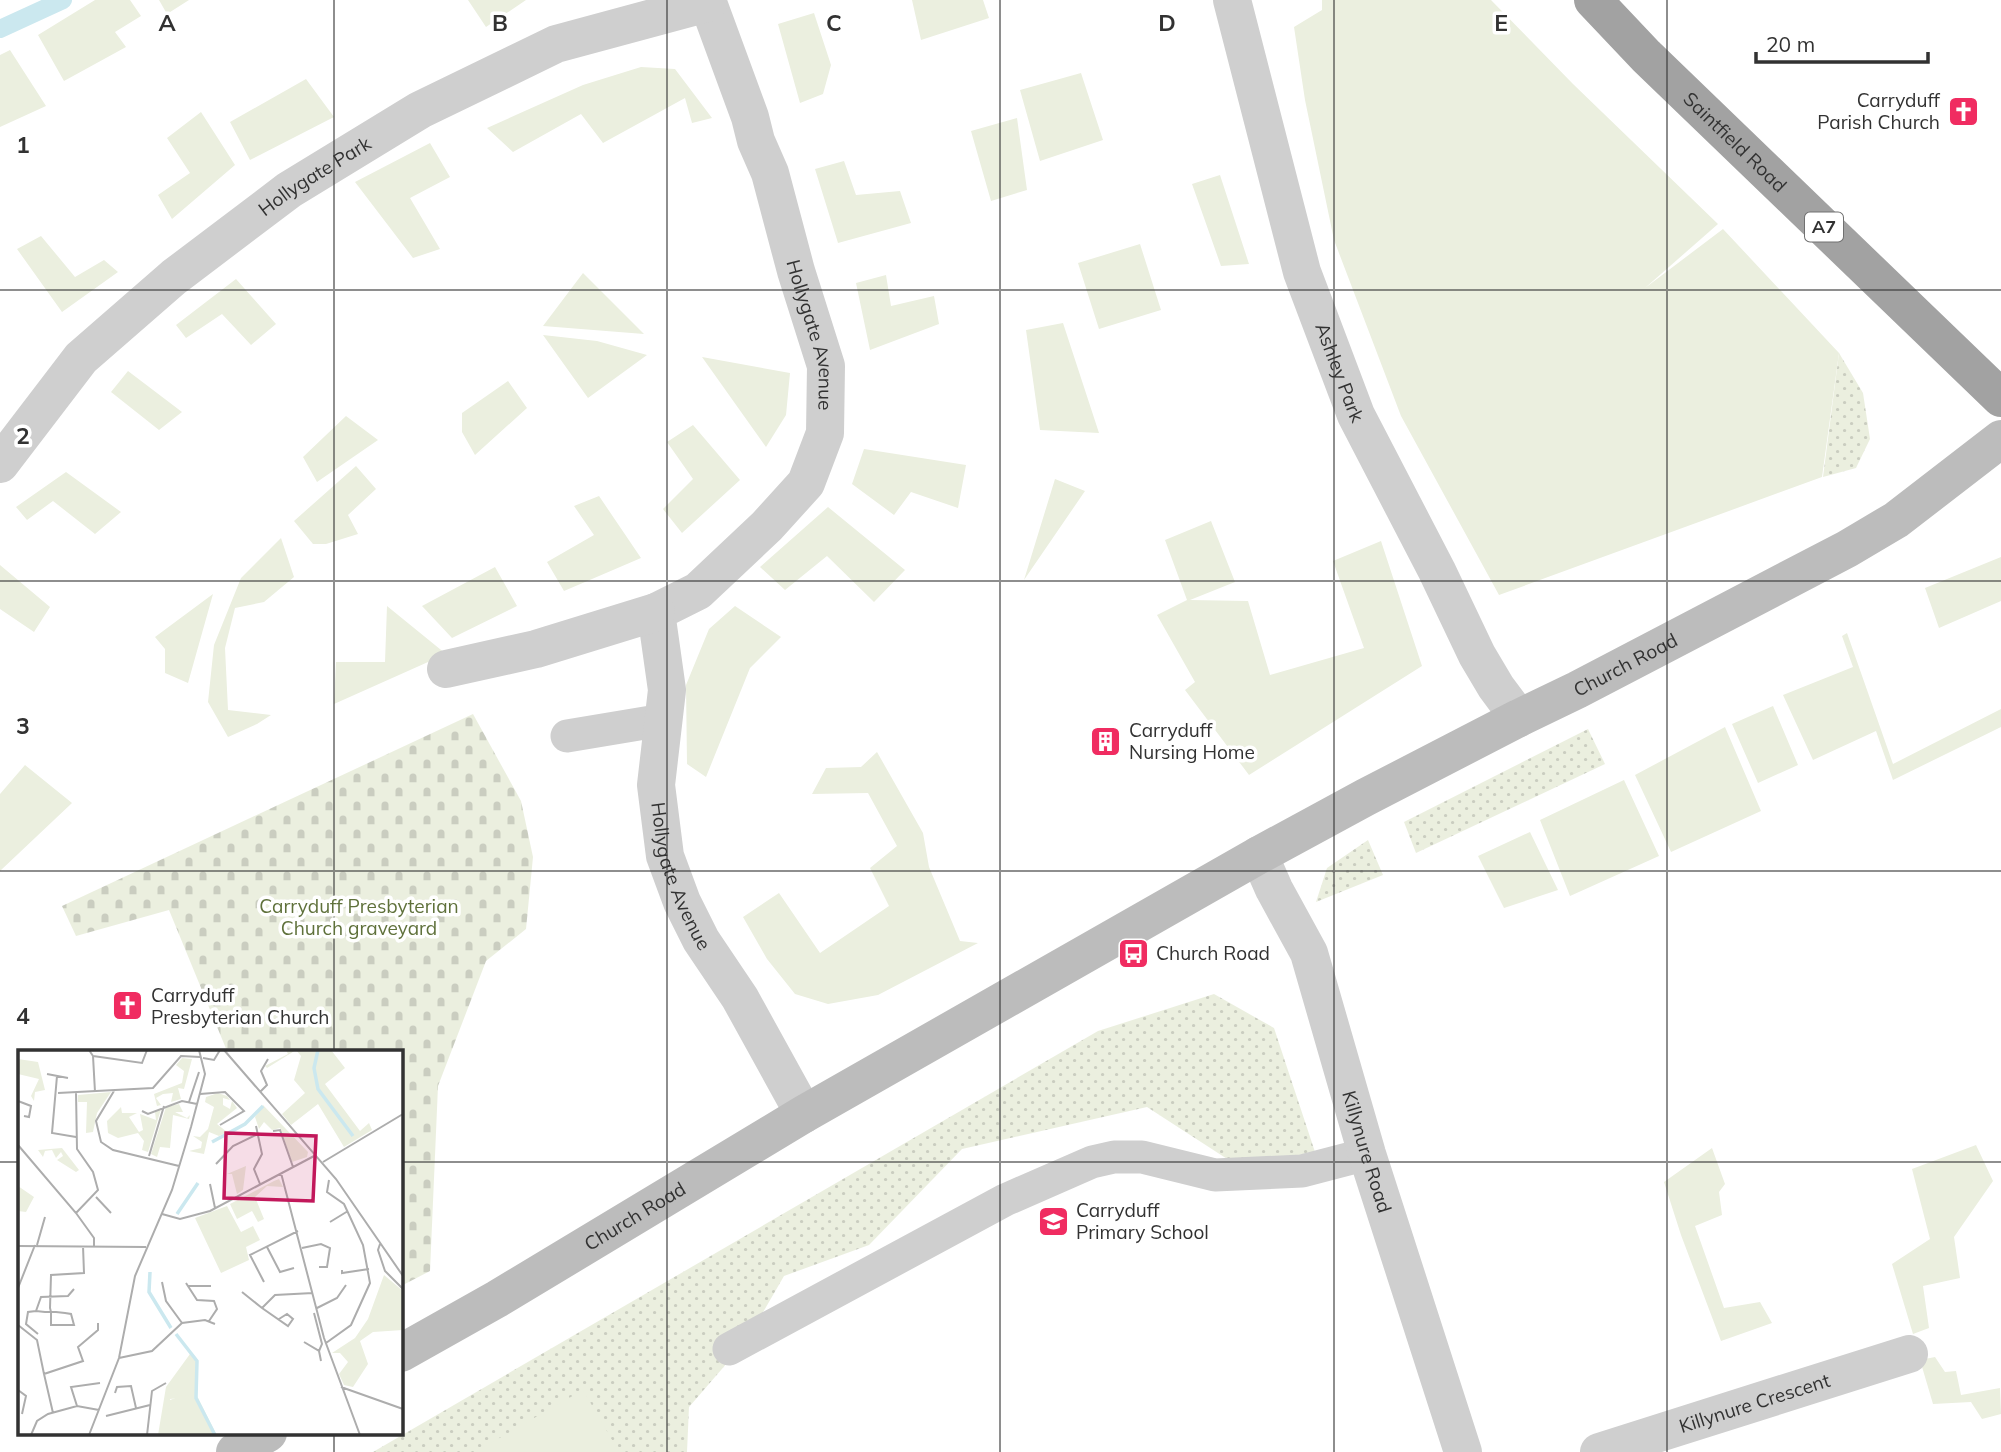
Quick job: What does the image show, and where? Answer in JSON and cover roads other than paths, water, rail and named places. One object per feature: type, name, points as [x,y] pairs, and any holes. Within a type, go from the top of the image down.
[{"type":"highway","name":"Saintfield Road","points":[[1593,0],[1646,56],[2001,398]]},
{"type":"main road","name":"Church Road","points":[[402,1352],[509,1292],[804,1114],[1259,855],[1847,550],[1896,520],[2001,439]]},
{"type":"main road","points":[[235,1452],[266,1434]]},
{"type":"street","name":"Ashley Park","points":[[1232,0],[1303,272],[1356,415],[1478,655],[1496,687],[1519,718]]},
{"type":"street","name":"Hollygate Park","points":[[0,464],[81,358],[174,277],[289,190],[420,110],[556,44],[707,1]]},
{"type":"street","name":"Hollygate Avenue","points":[[446,669],[536,649],[656,612],[698,590],[767,526],[806,483],[825,433],[826,366],[796,271],[771,173],[756,141],[750,117],[707,1]]},
{"type":"street","name":"Hollygate Avenue","points":[[656,612],[667,690],[656,785],[665,856],[677,891],[701,940],[740,998],[804,1114]]},
{"type":"street","name":"Killynure Road","points":[[1259,855],[1274,890],[1309,953],[1367,1154],[1463,1452]]},
{"type":"street","name":"Killynure Crescent","points":[[1600,1452],[1909,1354]]},
{"type":"lane","points":[[567,736],[663,720]]},
{"type":"lane","points":[[729,1349],[1005,1200],[1092,1162],[1114,1157],[1142,1157],[1215,1175],[1302,1171],[1367,1154]]},
{"type":"waterway","points":[[0,29],[63,0]]},
{"type":"place","name":"Carryduff Parish Church","points":[[1963,111]]},
{"type":"place","name":"Carryduff Nursing Home","points":[[1106,741]]},
{"type":"place","name":"Church Road","points":[[1133,953]]},
{"type":"place","name":"Carryduff Presbyterian Church","points":[[128,1006]]},
{"type":"place","name":"Carryduff Primary School","points":[[1053,1221]]},
{"type":"park label","name":"Carryduff Presbyterian Church graveyard","points":[[359,917]]}]
